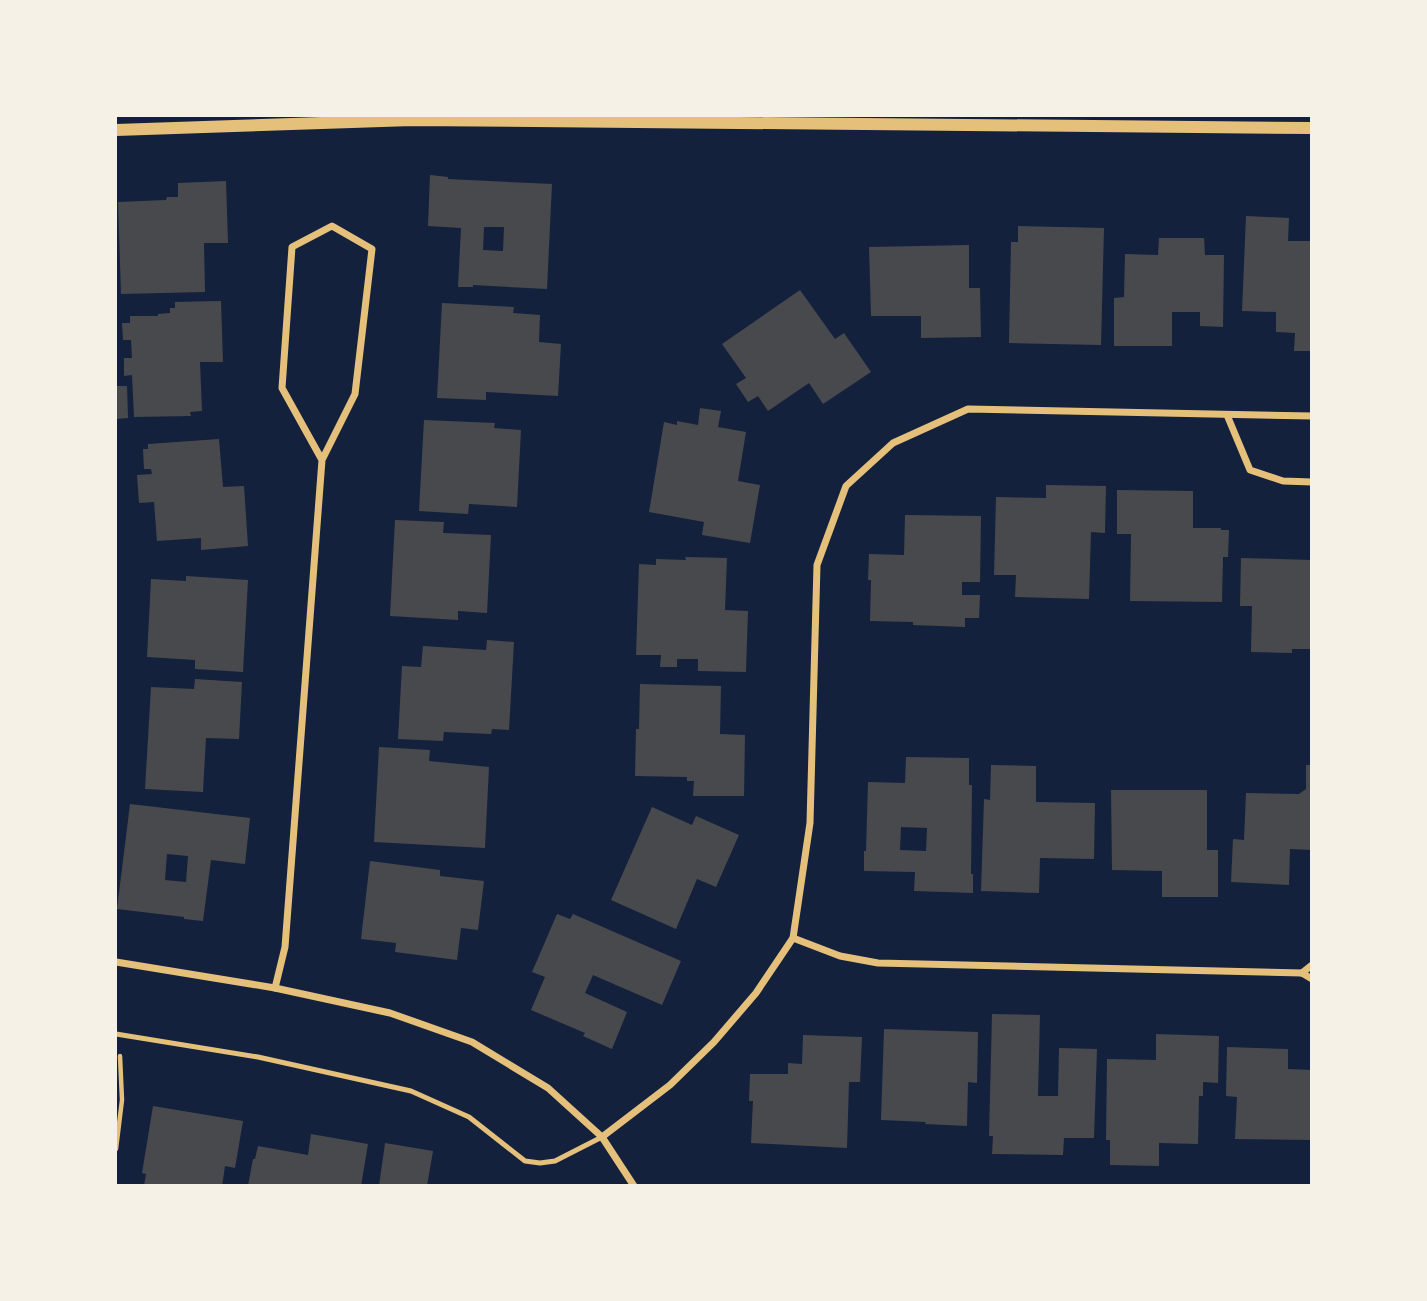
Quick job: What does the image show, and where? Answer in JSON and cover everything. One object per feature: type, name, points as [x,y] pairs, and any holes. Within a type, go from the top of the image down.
[{"type":"street","points":[[116,130],[412,120],[1311,128]]},
{"type":"street","points":[[275,988],[285,947],[322,460],[355,394],[372,248],[332,226],[292,247],[282,388],[322,460]]},
{"type":"street","points":[[602,1137],[670,1084],[714,1042],[756,993],[793,938],[810,823],[817,565],[846,486],[893,443],[968,410],[1311,416]]},
{"type":"street","points":[[1227,415],[1250,470],[1283,481],[1311,482]]},
{"type":"street","points":[[793,938],[840,956],[878,962],[1302,973],[1311,979]]},
{"type":"street","points":[[116,962],[275,988],[390,1013],[472,1042],[548,1088],[602,1137],[634,1185]]},
{"type":"street","points":[[1302,973],[1311,965]]},
{"type":"lane","points":[[117,1034],[258,1057],[411,1091],[469,1117],[525,1161],[555,1161],[602,1137]]},
{"type":"path","points":[[116,1149],[122,1100],[117,1034]]},
{"type":"building","points":[[430,175],[448,179],[552,184],[547,289],[473,285],[458,287],[461,228],[428,226]],"holes":[[[484,227],[504,227],[503,251],[483,250]]]},
{"type":"building","points":[[226,181],[228,243],[204,243],[205,292],[121,294],[118,202],[178,197],[178,183]]},
{"type":"building","points":[[1246,216],[1289,218],[1288,241],[1312,241],[1312,351],[1294,351],[1295,333],[1276,332],[1276,312],[1242,311]]},
{"type":"building","points":[[1018,226],[1104,228],[1101,345],[1009,343],[1011,242],[1018,242]]},
{"type":"building","points":[[1159,238],[1204,238],[1205,255],[1224,255],[1223,327],[1200,326],[1200,312],[1172,312],[1172,346],[1114,346],[1114,298],[1124,297],[1125,254],[1158,255]]},
{"type":"building","points":[[969,245],[969,288],[980,288],[981,337],[921,338],[921,316],[871,316],[869,247]]},
{"type":"building","points":[[800,290],[835,339],[844,333],[871,372],[823,404],[809,383],[768,411],[758,396],[748,402],[736,384],[746,378],[722,344]]},
{"type":"building","points":[[221,301],[223,362],[200,362],[202,411],[190,412],[191,416],[134,417],[132,375],[124,376],[124,358],[132,358],[131,340],[123,340],[122,323],[130,323],[130,316],[170,313],[170,308],[175,308],[175,302]]},
{"type":"building","points":[[442,303],[514,307],[513,313],[540,315],[539,342],[561,344],[558,396],[486,392],[486,400],[437,398]]},
{"type":"building","points":[[116,386],[127,386],[128,418],[116,419]]},
{"type":"building","points":[[700,408],[721,411],[718,427],[746,432],[738,481],[760,485],[750,543],[702,535],[704,522],[649,512],[664,422],[677,425],[677,421],[698,425]]},
{"type":"building","points":[[424,420],[495,423],[494,428],[521,430],[517,507],[469,504],[468,514],[419,511]]},
{"type":"building","points":[[219,439],[223,487],[244,486],[248,546],[201,550],[201,538],[157,541],[154,502],[139,503],[137,475],[152,474],[151,469],[144,469],[143,449],[148,449],[148,444]]},
{"type":"building","points":[[1046,485],[1106,486],[1105,533],[1091,532],[1089,599],[1015,597],[1016,575],[994,575],[996,497],[1046,498]]},
{"type":"building","points":[[1117,490],[1193,491],[1193,528],[1229,530],[1228,557],[1223,557],[1222,602],[1130,601],[1131,534],[1117,534]]},
{"type":"building","points":[[905,515],[981,516],[980,582],[962,582],[962,595],[980,595],[979,618],[965,618],[965,627],[870,621],[869,554],[904,555]]},
{"type":"building","points":[[395,520],[444,522],[443,533],[491,535],[487,613],[458,611],[458,620],[390,616]]},
{"type":"building","points":[[685,557],[727,558],[725,610],[748,611],[746,672],[698,671],[698,659],[677,659],[677,667],[660,667],[661,655],[636,655],[639,564],[656,565],[656,559],[686,560]]},
{"type":"building","points":[[1241,558],[1312,560],[1312,649],[1292,649],[1292,653],[1251,652],[1252,606],[1240,606]]},
{"type":"building","points":[[186,576],[248,580],[243,672],[195,669],[195,660],[147,657],[151,579],[186,581]]},
{"type":"building","points":[[487,640],[514,642],[509,730],[492,729],[491,734],[444,732],[443,741],[398,739],[402,666],[421,667],[423,646],[486,650]]},
{"type":"building","points":[[195,679],[242,682],[239,739],[206,738],[203,792],[145,789],[151,687],[194,689]]},
{"type":"building","points":[[640,684],[721,686],[720,734],[745,735],[744,796],[693,796],[694,781],[687,781],[687,777],[635,776]]},
{"type":"building","points":[[379,747],[430,750],[429,761],[489,767],[485,848],[374,842]]},
{"type":"building","points":[[906,757],[969,758],[969,785],[972,785],[973,893],[914,891],[915,872],[864,871],[868,782],[905,783]],"holes":[[[901,827],[927,828],[926,851],[900,850]]]},
{"type":"building","points":[[991,765],[1036,766],[1036,802],[1095,803],[1094,859],[1040,858],[1039,893],[981,891],[984,799],[990,800]]},
{"type":"building","points":[[1306,765],[1312,765],[1312,850],[1290,849],[1289,885],[1231,882],[1233,839],[1244,840],[1246,793],[1299,794],[1306,789]]},
{"type":"building","points":[[1111,790],[1207,790],[1207,850],[1218,850],[1218,897],[1162,897],[1162,871],[1112,870]]},
{"type":"building","points":[[130,804],[250,818],[245,864],[211,860],[203,921],[117,909]],"holes":[[[167,854],[188,856],[186,882],[165,880]]]},
{"type":"building","points":[[652,807],[692,825],[696,816],[739,835],[716,887],[697,879],[676,929],[611,900]]},
{"type":"building","points":[[370,861],[440,870],[440,876],[484,881],[478,930],[461,928],[457,960],[395,952],[396,943],[361,939]]},
{"type":"building","points":[[557,914],[570,919],[573,914],[681,961],[662,1005],[593,975],[585,993],[627,1012],[612,1049],[583,1036],[585,1033],[531,1010],[545,977],[532,972]]},
{"type":"building","points":[[992,1014],[1040,1015],[1038,1096],[1058,1096],[1059,1048],[1097,1049],[1094,1138],[1064,1138],[1063,1155],[992,1154],[993,1136],[989,1136]]},
{"type":"building","points":[[884,1029],[978,1032],[977,1083],[968,1082],[967,1126],[881,1120]]},
{"type":"building","points":[[1156,1034],[1219,1036],[1218,1083],[1203,1082],[1203,1096],[1199,1096],[1198,1144],[1159,1143],[1159,1166],[1110,1165],[1110,1140],[1106,1140],[1107,1059],[1156,1060]]},
{"type":"building","points":[[803,1035],[862,1037],[860,1082],[849,1082],[847,1148],[751,1143],[753,1101],[749,1101],[750,1074],[788,1074],[788,1063],[802,1064]]},
{"type":"building","points":[[1227,1047],[1288,1049],[1288,1069],[1312,1070],[1312,1140],[1235,1139],[1237,1097],[1226,1096]]},
{"type":"building","points":[[153,1106],[243,1121],[235,1168],[225,1166],[222,1186],[144,1186],[146,1174],[142,1173]]},
{"type":"building","points":[[311,1134],[368,1144],[361,1186],[248,1186],[258,1146],[308,1155]]},
{"type":"building","points":[[385,1143],[433,1151],[427,1186],[379,1186]]}]
